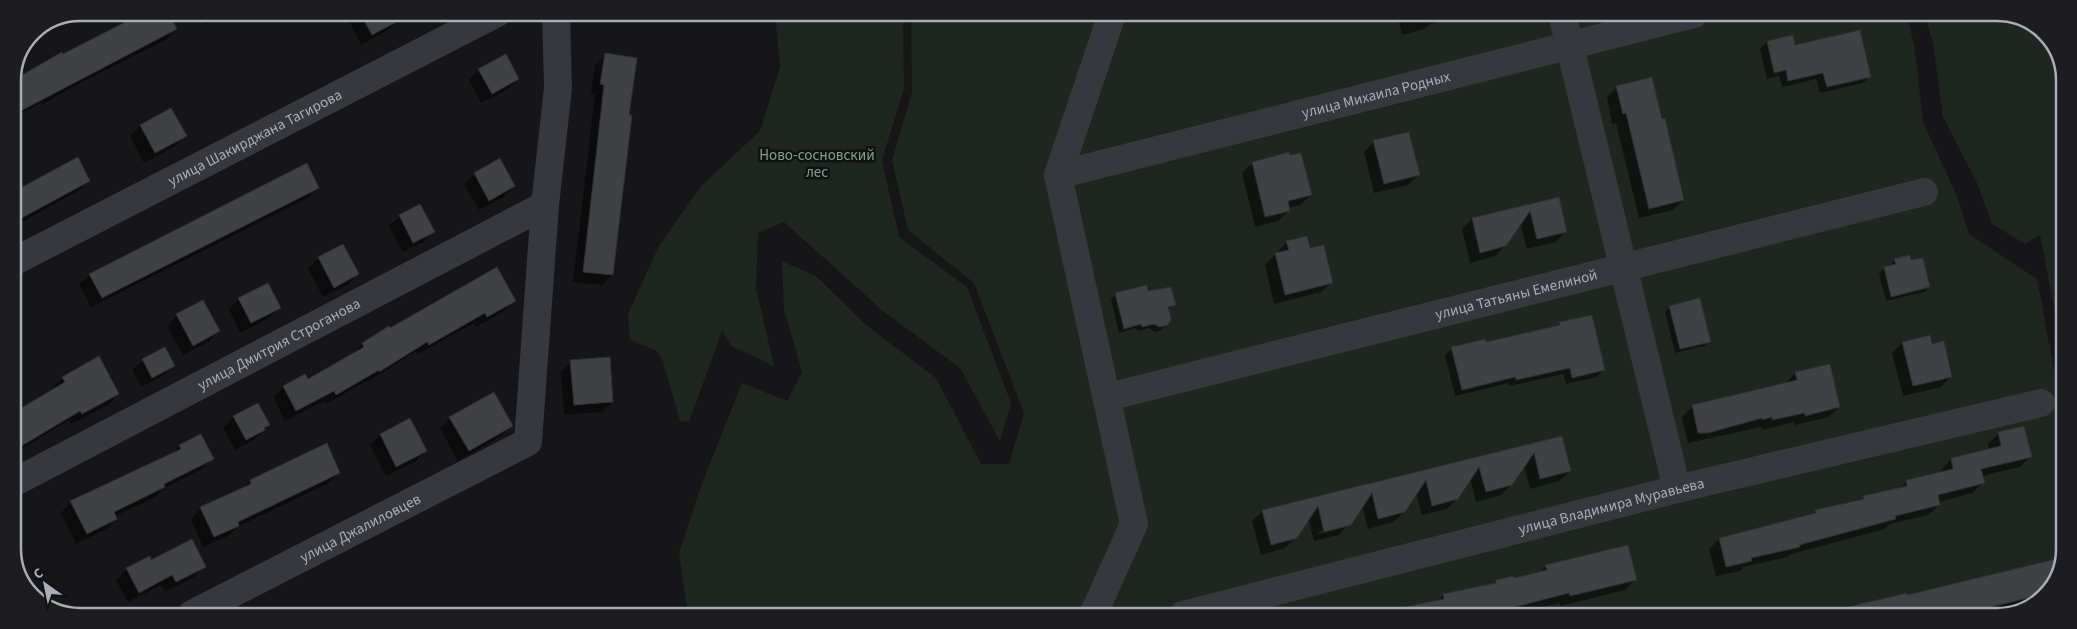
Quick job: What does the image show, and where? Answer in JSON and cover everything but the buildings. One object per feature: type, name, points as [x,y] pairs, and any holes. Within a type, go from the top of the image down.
[{"type":"street","name":"улица Шакирджана Тагирова","points":[[21,258],[481,21]]},
{"type":"street","points":[[545,205],[558,88],[556,21]]},
{"type":"street","points":[[1096,608],[1134,524],[1108,397],[1058,175],[1110,21]]},
{"type":"street","points":[[1564,21],[1676,489]]},
{"type":"street","name":"улица Михаила Родных","points":[[1058,175],[1667,21]]},
{"type":"street","name":"улица Татьяны Емелиной","points":[[1108,397],[1924,192]]},
{"type":"street","name":"улица Джалиловцев","points":[[204,608],[528,442],[545,205]]},
{"type":"street","name":"улица Дмитрия Строганова","points":[[21,479],[545,205]]},
{"type":"street","name":"улица Владимира Муравьева","points":[[1214,608],[1676,489],[2041,403]]},
{"type":"green space","name":"Ново-сосновский лес","points":[[776,21],[903,21],[904,89],[882,160],[899,237],[967,287],[1011,403],[1000,441],[960,368],[883,311],[784,222],[758,233],[756,288],[774,366],[731,346],[722,331],[689,422],[680,421],[663,361],[657,351],[630,340],[628,314],[659,246],[701,186],[760,131],[780,67]]},
{"type":"green space","points":[[911,21],[1908,21],[1915,50],[1923,122],[1957,196],[1969,234],[2037,279],[2056,380],[2056,549],[2051,572],[2046,582],[2033,596],[2016,605],[1997,608],[687,608],[679,553],[701,486],[742,383],[787,401],[802,372],[784,309],[782,261],[816,276],[866,325],[936,378],[981,464],[1009,464],[1024,413],[974,283],[908,230],[892,160],[912,92]]},
{"type":"green space","points":[[1927,21],[1997,21],[2012,23],[2033,33],[2046,47],[2051,57],[2056,76],[2056,318],[2040,235],[2025,244],[1992,224],[1977,183],[1943,117],[1933,44]]}]
